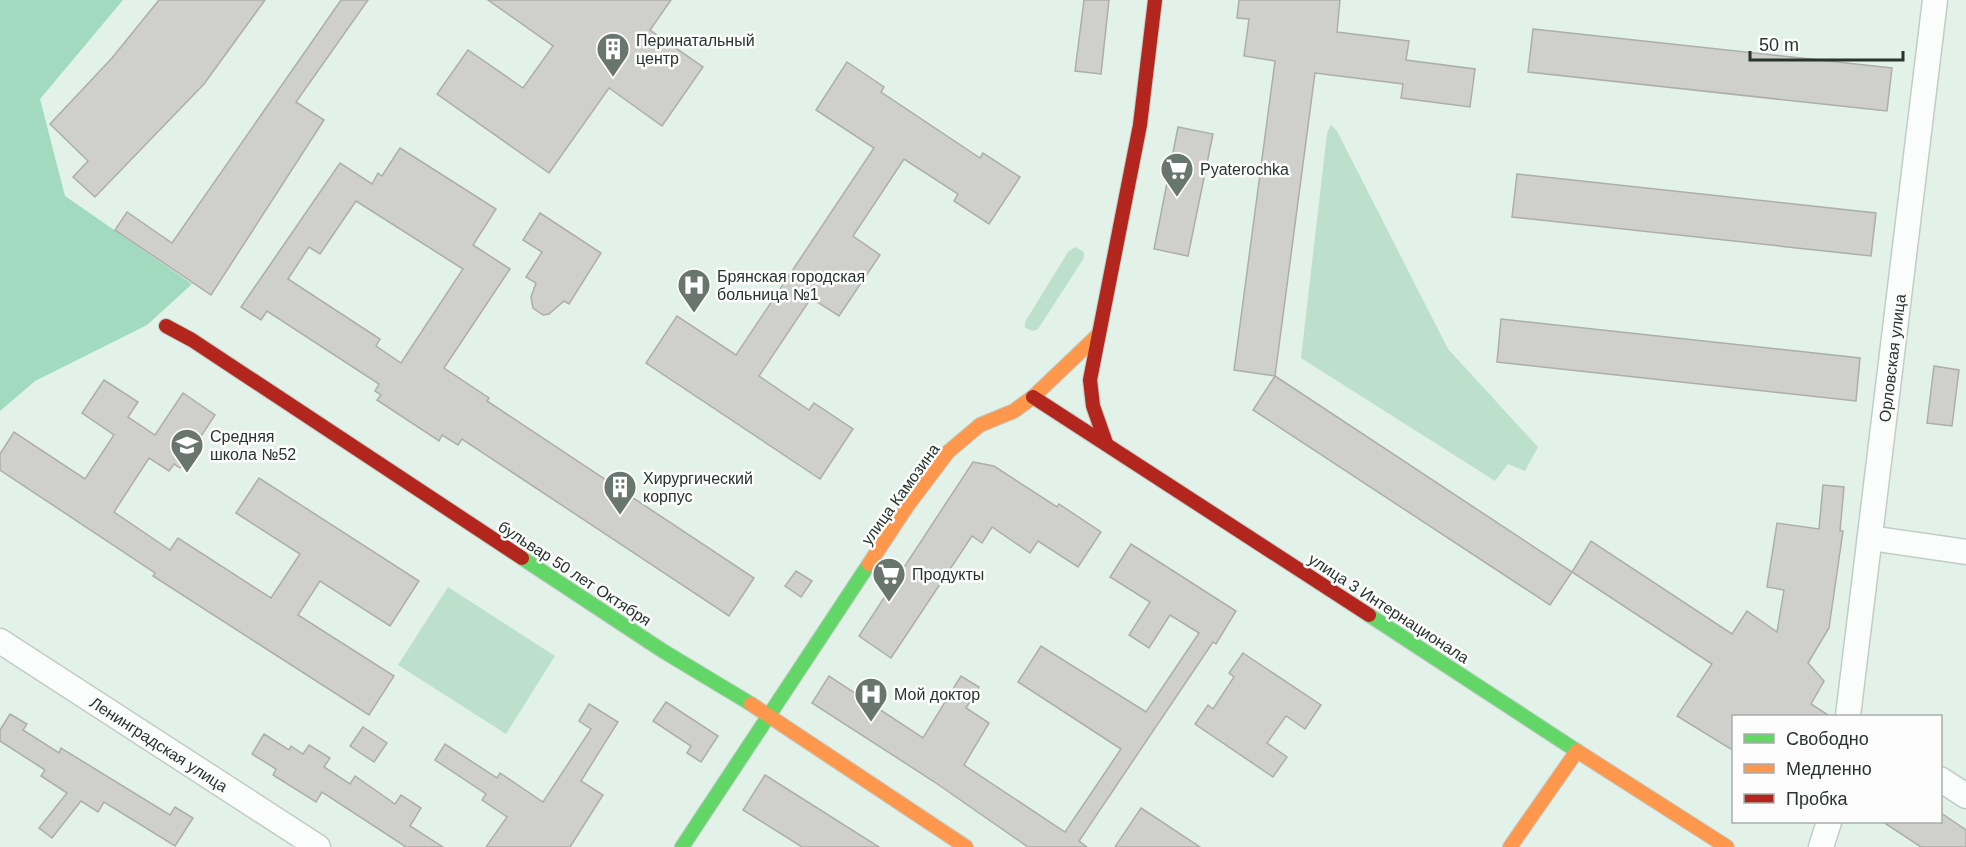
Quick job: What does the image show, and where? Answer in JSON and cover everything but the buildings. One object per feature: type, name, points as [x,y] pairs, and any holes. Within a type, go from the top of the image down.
[{"type":"street","points":[[1106,443],[1093,406],[1090,380],[1140,125],[1155,0]]},
{"type":"street","name":"Орловская улица","points":[[1849,715],[1935,0]]},
{"type":"street","name":"бульвар 50 лет Октября","points":[[166,326],[192,340],[663,651],[770,717],[966,847]]},
{"type":"street","name":"улица Камозина","points":[[682,847],[908,505],[948,452],[980,425],[1014,411],[1033,397],[1098,335]]},
{"type":"street","name":"улица 3 Интернационала","points":[[1033,397],[1727,847]]},
{"type":"street","points":[[1869,538],[1966,552]]},
{"type":"street","name":"Ленинградская улица","points":[[0,641],[318,847]]},
{"type":"street","points":[[1510,847],[1577,751]]},
{"type":"street","points":[[1942,779],[1966,796]]},
{"type":"street","points":[[1821,847],[1829,823]]},
{"type":"green space","points":[[0,0],[123,0],[40,99],[65,196],[192,284],[147,325],[35,381],[0,411]]},
{"type":"green space","points":[[1331,125],[1337,131],[1448,349],[1538,447],[1525,471],[1508,464],[1495,481],[1301,358],[1327,133]]},
{"type":"green space","points":[[1075,247],[1084,252],[1084,258],[1038,329],[1033,331],[1025,328],[1025,322],[1068,252]]},
{"type":"green space","points":[[448,587],[555,656],[506,734],[398,665]]},
{"type":"traffic: fast","points":[[522,558],[663,651],[751,704]]},
{"type":"traffic: fast","points":[[682,847],[869,564]]},
{"type":"traffic: fast","points":[[1369,615],[1577,751]]},
{"type":"traffic: slow","points":[[869,564],[908,505],[948,452],[980,425],[1014,411],[1033,397],[1098,335]]},
{"type":"traffic: slow","points":[[751,704],[966,847]]},
{"type":"traffic: slow","points":[[1510,847],[1577,751],[1727,847]]},
{"type":"traffic: jam","points":[[1106,443],[1093,406],[1090,380],[1140,125],[1155,0]]},
{"type":"traffic: jam","points":[[166,326],[192,340],[522,558]]},
{"type":"traffic: jam","points":[[1033,397],[1369,615]]},
{"type":"place","name":"Перинатальный центр","points":[[613,78]]},
{"type":"place","name":"Pyaterochka","points":[[1177,198]]},
{"type":"place","name":"Брянская городская больница №1","points":[[694,314]]},
{"type":"place","name":"Средняя школа №52","points":[[187,474]]},
{"type":"place","name":"Хирургический корпус","points":[[620,516]]},
{"type":"place","name":"Продукты","points":[[889,603]]},
{"type":"place","name":"Мой доктор","points":[[871,723]]}]
